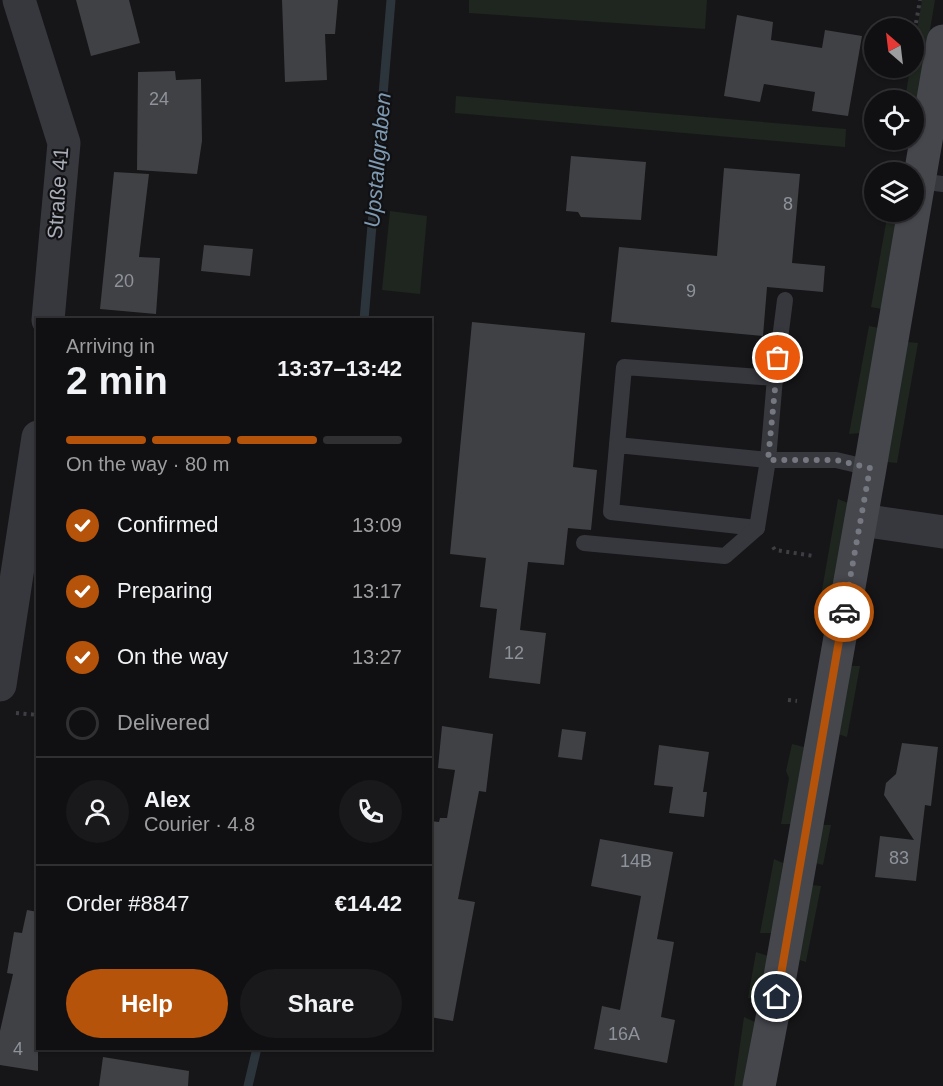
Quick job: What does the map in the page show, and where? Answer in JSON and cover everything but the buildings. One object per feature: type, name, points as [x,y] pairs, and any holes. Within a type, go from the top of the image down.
[{"type":"main road","points":[[759,1086],[870,468],[931,183],[929,34]]},
{"type":"street","name":"Straße 41","points":[[19,0],[64,143],[48,318]]},
{"type":"street","points":[[0,685],[36,450]]},
{"type":"street","points":[[861,520],[943,532]]},
{"type":"lane","points":[[584,543],[725,556],[757,528],[768,460],[785,300]]},
{"type":"lane","points":[[757,528],[610,512],[624,367],[775,378]]},
{"type":"lane","points":[[616,445],[768,460],[836,460],[870,468]]},
{"type":"path","points":[[920,0],[929,34]]},
{"type":"path","points":[[775,550],[814,556]]},
{"type":"shaded area","points":[[469,0],[707,0],[705,29],[469,13]]},
{"type":"shaded area","points":[[922,0],[935,0],[924,66],[924,18],[919,18]]},
{"type":"shaded area","points":[[908,78],[922,78],[920,90],[907,90]]},
{"type":"shaded area","points":[[456,96],[846,129],[845,147],[455,113]]},
{"type":"shaded area","points":[[390,211],[427,216],[420,294],[382,290]]},
{"type":"shaded area","points":[[886,222],[897,222],[882,309],[871,307]]},
{"type":"shaded area","points":[[869,326],[879,328],[861,433],[849,434]]},
{"type":"shaded area","points":[[907,342],[918,343],[897,463],[887,462]]},
{"type":"shaded area","points":[[838,499],[848,503],[827,621],[814,618],[819,607]]},
{"type":"shaded area","points":[[851,666],[860,666],[847,737],[838,734]]},
{"type":"shaded area","points":[[792,744],[804,747],[792,824],[781,824],[789,778],[786,771]]},
{"type":"shaded area","points":[[821,825],[831,825],[823,865],[815,863]]},
{"type":"shaded area","points":[[774,859],[783,863],[772,933],[760,933]]},
{"type":"shaded area","points":[[811,885],[821,886],[806,962],[797,959]]},
{"type":"shaded area","points":[[756,952],[768,956],[759,999],[748,998]]},
{"type":"shaded area","points":[[744,1017],[755,1022],[745,1086],[734,1086]]},
{"type":"waterway","name":"Upstallgraben","points":[[364,318],[391,0]]},
{"type":"waterway","name":"Upstallgraben","points":[[248,1086],[257,1050]]},
{"type":"way so far","points":[[778,358],[768,460],[836,460],[870,468],[844,612]]},
{"type":"route","points":[[777,997],[844,612]]}]
